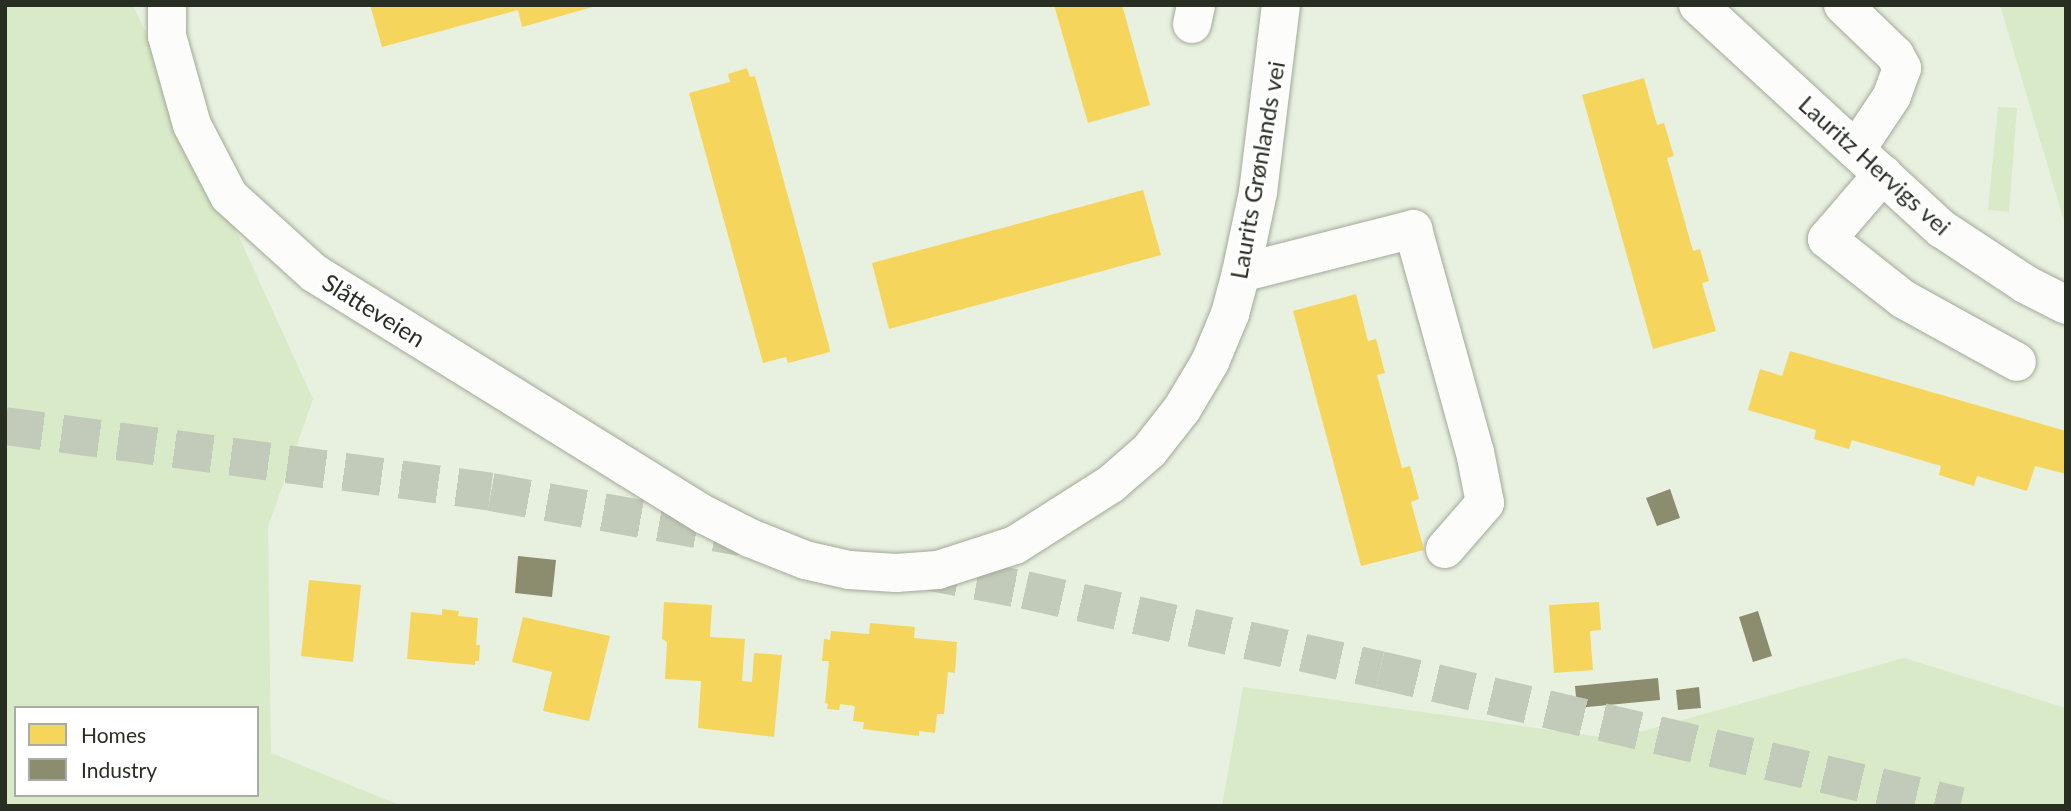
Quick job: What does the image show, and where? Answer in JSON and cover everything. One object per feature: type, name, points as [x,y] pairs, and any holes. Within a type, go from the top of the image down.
[{"type":"street","name":"Slåtteveien","points":[[167,5],[167,36],[192,125],[229,196],[314,273],[705,515]]},
{"type":"street","name":"Laurits Grønlands vei","points":[[705,515],[750,538],[805,560],[849,570],[896,573],[938,569],[1015,545],[1102,491],[1149,451],[1182,409],[1210,362],[1230,314],[1258,192],[1281,5]]},
{"type":"street","name":"Lauritz Hervigs vei","points":[[1698,5],[1942,229],[2025,284],[2066,305]]},
{"type":"street","points":[[1843,5],[1895,55],[1902,68],[1870,162],[1815,229],[1903,299],[2017,362]]},
{"type":"street","points":[[1241,273],[1413,229],[1475,452],[1485,503],[1445,549]]},
{"type":"green space","points":[[5,5],[133,5],[313,399],[268,527],[271,753],[402,806],[5,806]]},
{"type":"green space","points":[[2000,5],[2066,5],[2066,228]]},
{"type":"green space","points":[[1998,107],[2017,108],[2009,212],[1988,210]]},
{"type":"green space","points":[[1904,658],[2066,708],[2066,806],[1222,806],[1243,687],[1615,739]]},
{"type":"building: Homes","points":[[370,5],[596,6],[522,27],[518,10],[382,47]]},
{"type":"building: Homes","points":[[1054,5],[1122,5],[1150,105],[1088,123]]},
{"type":"building: Homes","points":[[747,68],[750,77],[755,76],[830,352],[788,363],[786,357],[763,363],[689,93],[730,82],[728,74]]},
{"type":"building: Homes","points":[[1644,78],[1657,125],[1664,123],[1674,156],[1667,158],[1693,251],[1700,249],[1709,281],[1702,283],[1716,331],[1653,349],[1582,95]]},
{"type":"building: Homes","points":[[1143,190],[1161,255],[889,329],[872,263]]},
{"type":"building: Homes","points":[[1356,294],[1368,341],[1376,339],[1385,373],[1377,375],[1402,468],[1410,466],[1419,499],[1411,502],[1424,550],[1361,566],[1293,311]]},
{"type":"building: Homes","points":[[1790,351],[2066,431],[2066,474],[2035,466],[2027,491],[1977,476],[1974,486],[1939,475],[1941,466],[1852,440],[1849,449],[1814,439],[1816,430],[1748,410],[1760,369],[1782,376]]},
{"type":"building: Homes","points":[[309,580],[361,585],[353,662],[301,656]]},
{"type":"building: Homes","points":[[664,602],[712,605],[710,637],[745,639],[742,681],[752,682],[754,653],[782,655],[774,737],[698,728],[701,681],[665,679],[667,642],[662,639]]},
{"type":"building: Homes","points":[[1599,602],[1601,630],[1590,631],[1593,670],[1554,673],[1549,605]]},
{"type":"building: Homes","points":[[442,609],[459,611],[458,616],[478,618],[476,645],[480,645],[479,661],[475,661],[475,665],[407,659],[411,612],[442,615]]},
{"type":"building: Homes","points":[[523,617],[610,636],[589,721],[543,711],[552,672],[512,662]]},
{"type":"building: Homes","points":[[870,623],[915,627],[914,638],[957,642],[955,673],[948,672],[944,714],[937,714],[935,733],[919,731],[919,736],[863,729],[864,722],[853,721],[855,706],[840,704],[839,710],[827,709],[828,704],[825,703],[829,661],[822,661],[824,639],[830,640],[831,631],[869,634]]},
{"type":"building: Industry","points":[[1670,489],[1680,518],[1657,526],[1646,498]]},
{"type":"building: Industry","points":[[518,556],[556,560],[552,597],[515,593]]},
{"type":"building: Industry","points":[[1758,611],[1772,656],[1753,662],[1739,617]]},
{"type":"building: Industry","points":[[1658,678],[1660,700],[1577,708],[1575,686]]},
{"type":"building: Industry","points":[[1699,687],[1701,708],[1678,710],[1676,690]]},
{"type":"tunnel","points":[[5,426],[491,492],[741,537]]},
{"type":"tunnel","points":[[921,570],[1025,590],[1380,670],[1960,806]]}]
